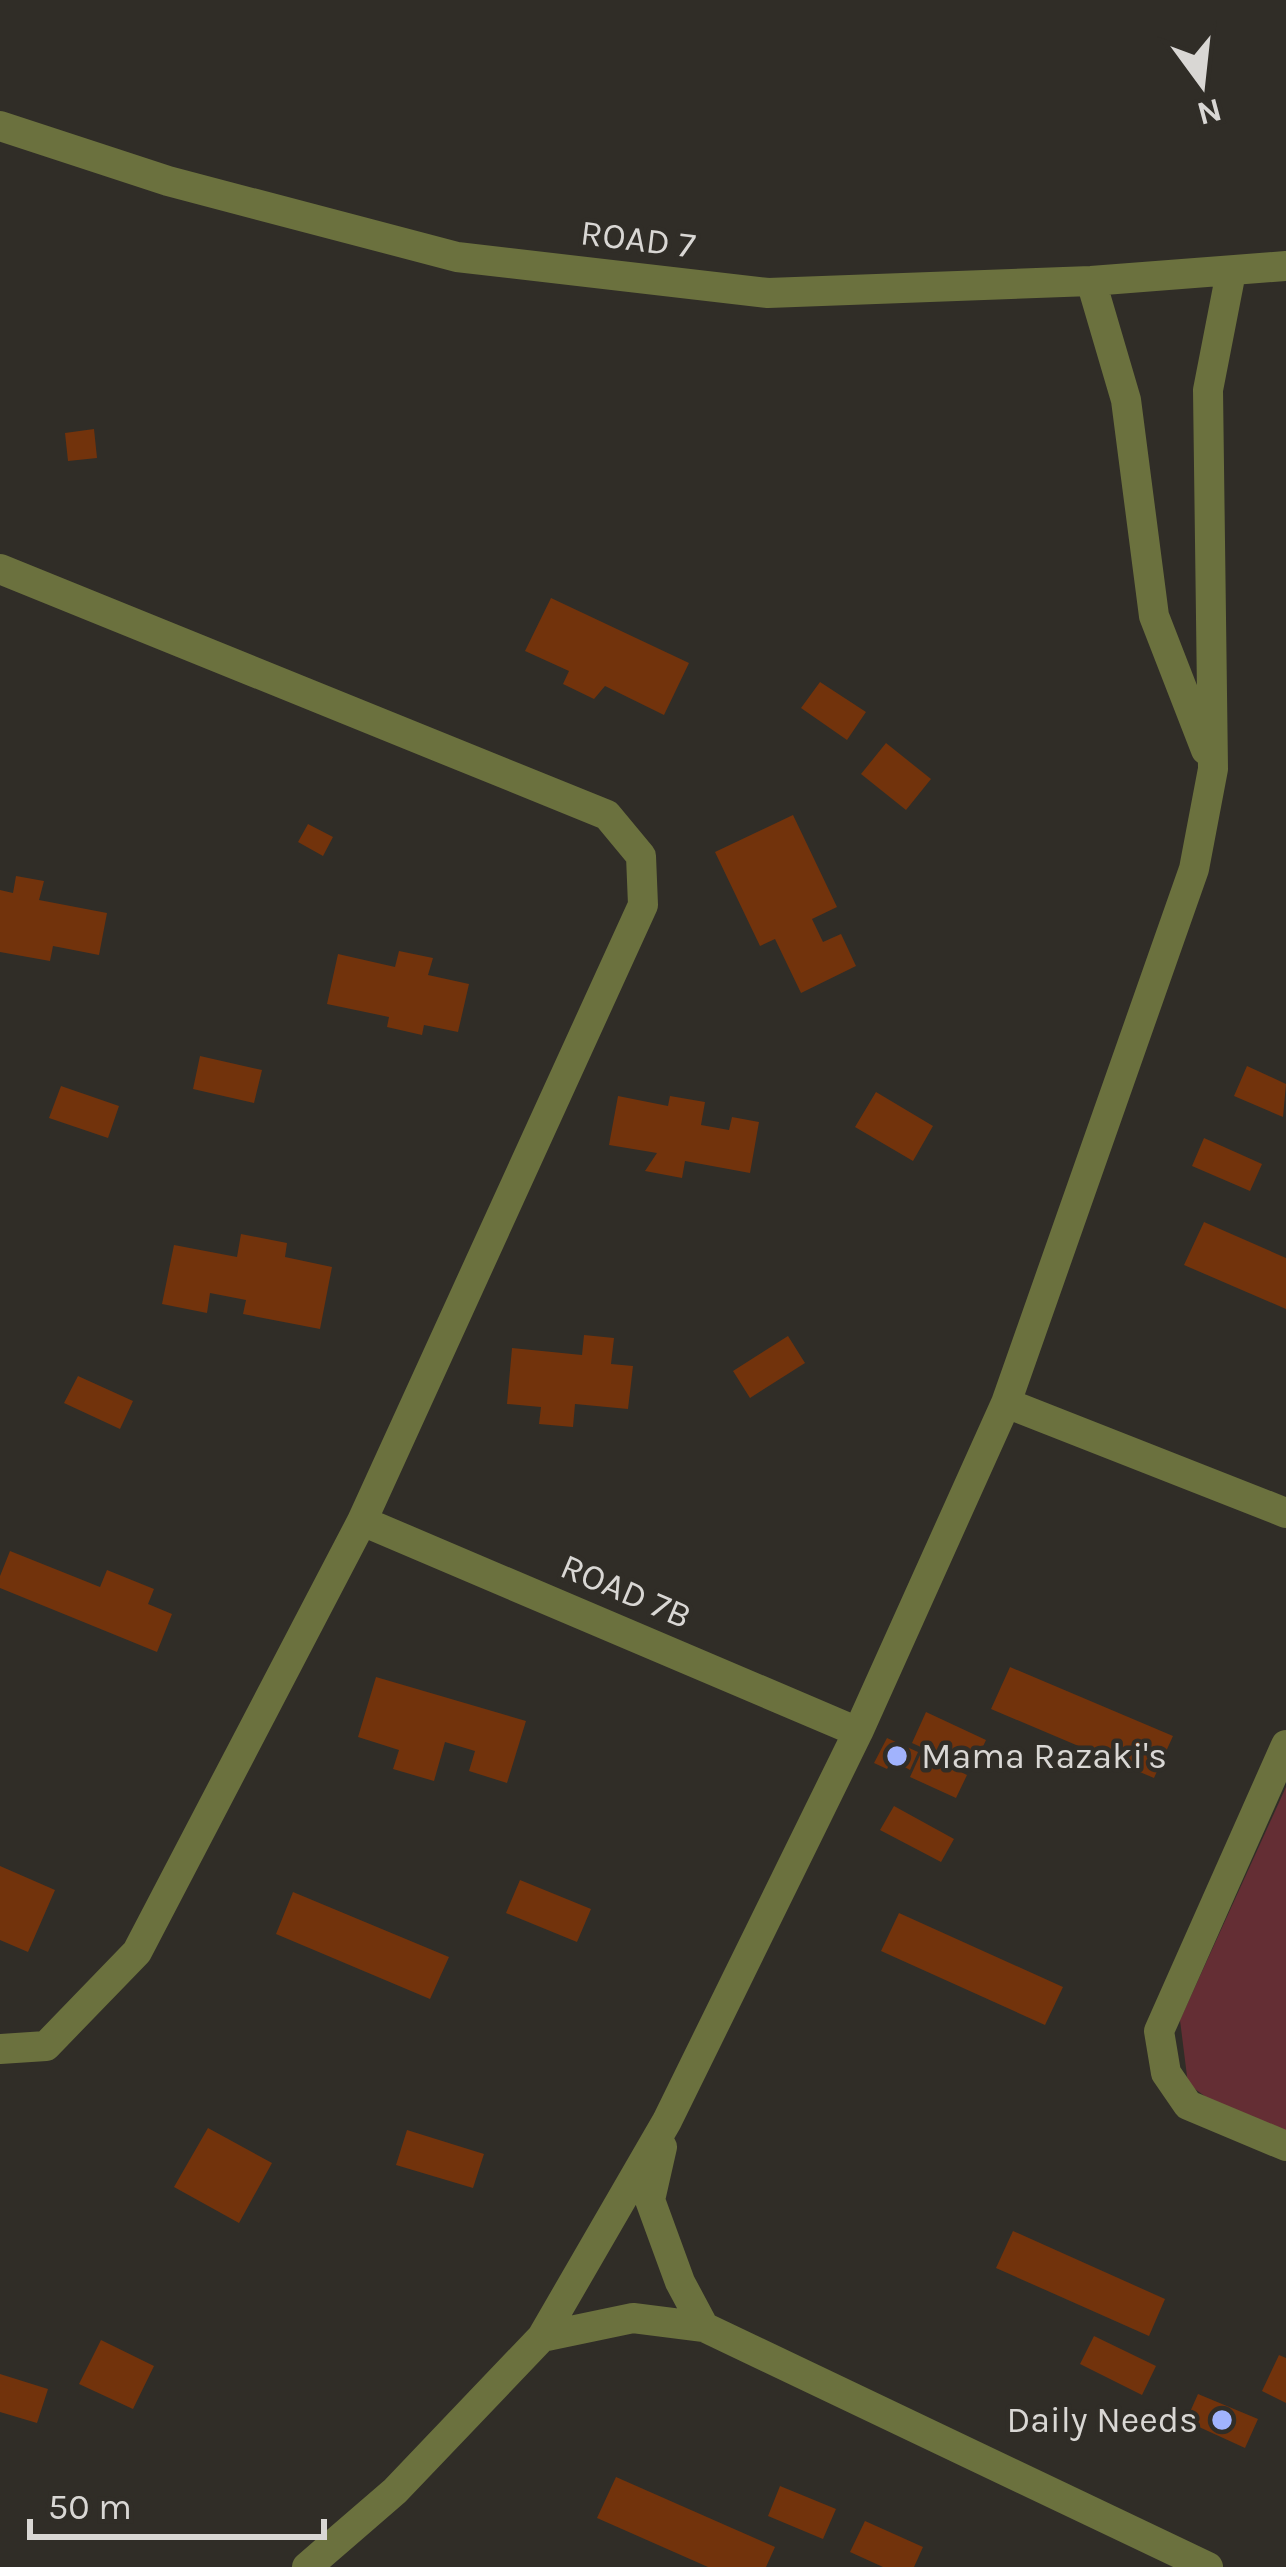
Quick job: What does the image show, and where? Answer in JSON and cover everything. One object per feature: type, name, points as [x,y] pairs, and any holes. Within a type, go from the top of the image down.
[{"type":"street","name":"ROAD 7","points":[[0,126],[168,181],[457,257],[768,293],[1090,280],[1286,266]]},
{"type":"street","points":[[307,2567],[395,2491],[542,2337],[667,2121],[858,1732],[1006,1403],[1194,869],[1214,769],[1208,391],[1232,272]]},
{"type":"street","points":[[1090,280],[1126,400],[1154,616],[1214,769]]},
{"type":"street","points":[[0,569],[607,815],[641,856],[643,905],[362,1521],[137,1952],[46,2046],[0,2049]]},
{"type":"street","points":[[1006,1403],[1286,1514]]},
{"type":"street","name":"ROAD 7B","points":[[362,1521],[858,1732]]},
{"type":"street","points":[[1286,1745],[1159,2031],[1166,2073],[1188,2104],[1286,2146]]},
{"type":"street","points":[[667,2121],[650,2200],[680,2282],[704,2327]]},
{"type":"street","points":[[542,2337],[633,2318],[704,2327],[1208,2567]]},
{"type":"shaded area","points":[[1286,1787],[1286,2133],[1213,2102],[1188,2084],[1180,2020]]},
{"type":"building","points":[[94,429],[97,458],[68,461],[65,433]]},
{"type":"building","points":[[551,598],[689,663],[664,715],[605,686],[594,699],[563,684],[569,671],[525,651]]},
{"type":"building","points":[[820,682],[866,712],[847,740],[801,708]]},
{"type":"building","points":[[886,743],[931,779],[906,810],[861,774]]},
{"type":"building","points":[[793,815],[837,907],[812,919],[823,942],[841,934],[856,966],[801,993],[775,939],[760,946],[715,852]]},
{"type":"building","points":[[308,824],[333,837],[323,856],[298,842]]},
{"type":"building","points":[[16,876],[44,881],[39,900],[107,913],[99,955],[53,946],[50,961],[0,952],[0,890],[13,893]]},
{"type":"building","points":[[399,951],[433,958],[428,975],[469,984],[458,1032],[424,1025],[422,1035],[387,1027],[389,1017],[327,1004],[338,954],[395,967]]},
{"type":"building","points":[[200,1056],[262,1070],[254,1103],[193,1089]]},
{"type":"building","points":[[1247,1066],[1286,1084],[1283,1117],[1234,1096]]},
{"type":"building","points":[[61,1086],[119,1106],[108,1138],[49,1118]]},
{"type":"building","points":[[876,1092],[933,1126],[913,1161],[855,1127]]},
{"type":"building","points":[[618,1096],[668,1106],[670,1096],[705,1102],[701,1125],[729,1130],[732,1117],[759,1122],[750,1173],[685,1161],[682,1178],[645,1171],[657,1153],[609,1145]]},
{"type":"building","points":[[1204,1138],[1262,1164],[1250,1191],[1192,1166]]},
{"type":"building","points":[[1204,1222],[1286,1258],[1286,1309],[1184,1265]]},
{"type":"building","points":[[241,1234],[287,1243],[285,1257],[332,1267],[320,1329],[243,1314],[246,1300],[210,1293],[207,1313],[162,1304],[174,1245],[237,1257]]},
{"type":"building","points":[[584,1335],[614,1338],[611,1364],[633,1366],[628,1409],[575,1404],[573,1427],[539,1424],[541,1407],[507,1404],[512,1348],[582,1355]]},
{"type":"building","points":[[788,1336],[805,1363],[750,1398],[733,1371]]},
{"type":"building","points":[[78,1376],[133,1401],[120,1429],[64,1403]]},
{"type":"building","points":[[10,1551],[100,1587],[107,1570],[154,1589],[148,1604],[172,1614],[157,1652],[0,1588]]},
{"type":"building","points":[[1010,1667],[1173,1736],[1154,1778],[991,1709]]},
{"type":"building","points":[[376,1677],[526,1721],[507,1783],[469,1771],[475,1751],[445,1742],[434,1781],[393,1769],[399,1750],[358,1737]]},
{"type":"building","points":[[926,1712],[986,1740],[972,1770],[912,1743]]},
{"type":"building","name":"Mama Razaki's","points":[[887,1738],[918,1752],[910,1770],[892,1760],[887,1769],[874,1763]]},
{"type":"building","points":[[921,1753],[967,1775],[956,1798],[910,1777]]},
{"type":"building","points":[[894,1806],[954,1839],[941,1862],[880,1830]]},
{"type":"building","points":[[0,1866],[55,1890],[28,1952],[0,1940]]},
{"type":"building","points":[[520,1880],[591,1909],[577,1942],[506,1913]]},
{"type":"building","points":[[293,1892],[449,1957],[430,1999],[276,1934]]},
{"type":"building","points":[[899,1913],[1063,1987],[1045,2025],[881,1951]]},
{"type":"building","points":[[208,2128],[272,2163],[239,2223],[174,2187]]},
{"type":"building","points":[[407,2130],[484,2154],[473,2188],[396,2165]]},
{"type":"building","points":[[1013,2231],[1165,2299],[1149,2336],[996,2268]]},
{"type":"building","points":[[1094,2336],[1156,2366],[1142,2395],[1080,2364]]},
{"type":"building","points":[[101,2340],[154,2366],[133,2409],[79,2384]]},
{"type":"building","points":[[1279,2355],[1286,2358],[1286,2403],[1262,2391]]},
{"type":"building","points":[[0,2374],[48,2389],[37,2423],[0,2412]]},
{"type":"building","name":"Daily Needs","points":[[1198,2394],[1258,2419],[1245,2448],[1186,2421]]},
{"type":"building","points":[[616,2477],[775,2547],[766,2567],[708,2567],[597,2518]]},
{"type":"building","points":[[780,2486],[836,2509],[823,2539],[768,2516]]},
{"type":"building","points":[[865,2521],[923,2547],[914,2567],[883,2567],[850,2552]]},
{"type":"place","name":"Mama Razaki's","points":[[897,1756]]},
{"type":"place","name":"Daily Needs","points":[[1222,2420]]}]
